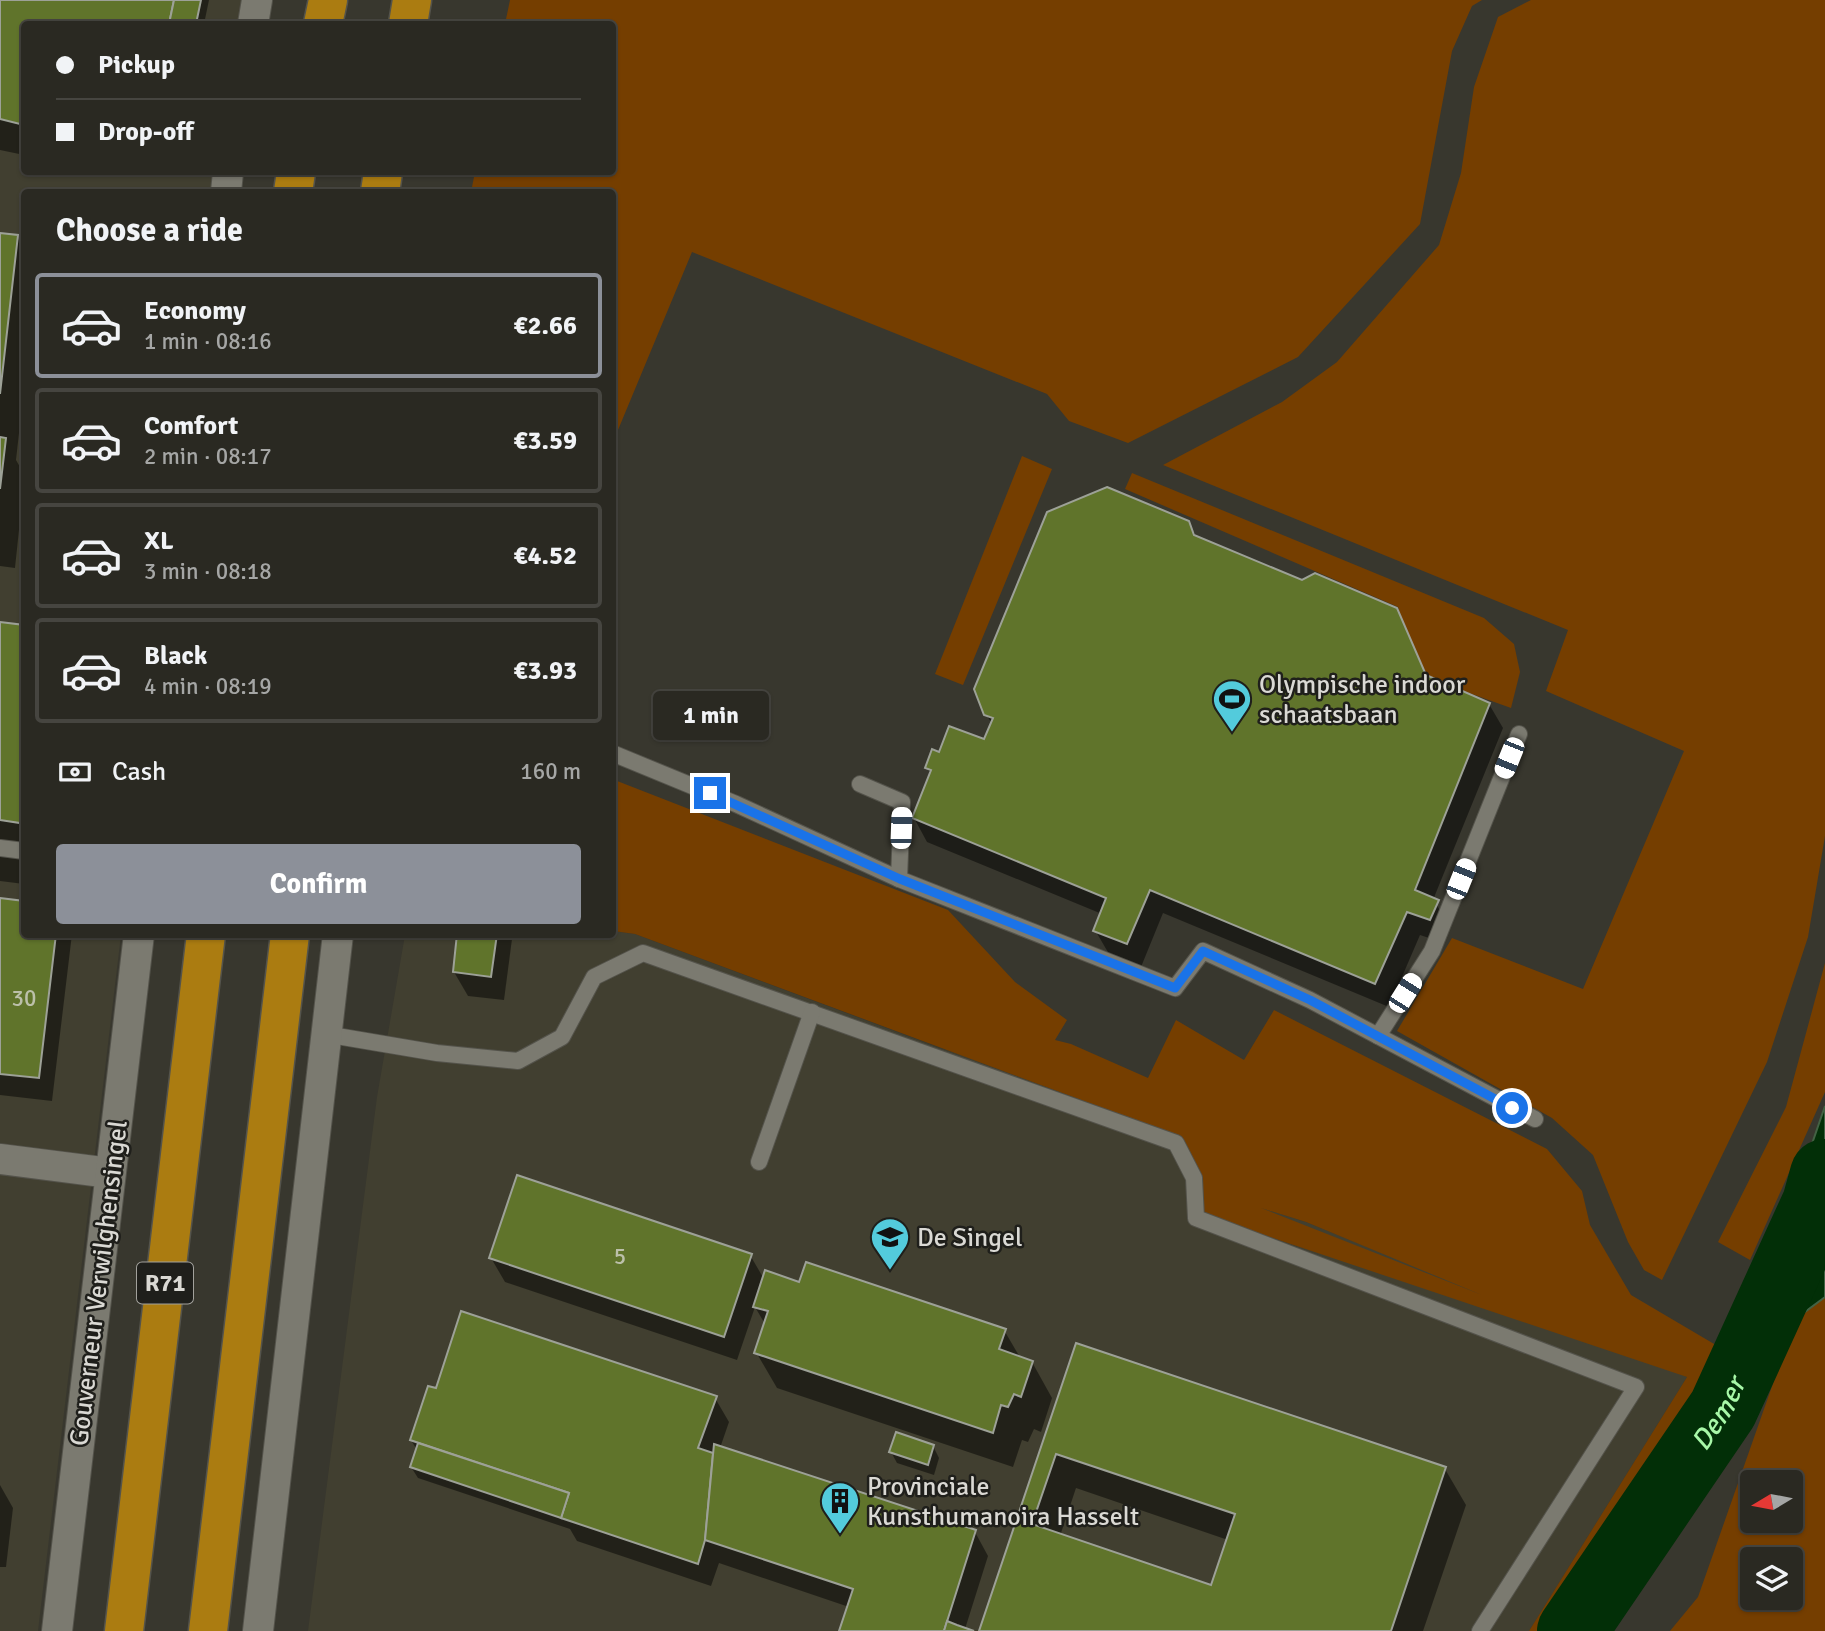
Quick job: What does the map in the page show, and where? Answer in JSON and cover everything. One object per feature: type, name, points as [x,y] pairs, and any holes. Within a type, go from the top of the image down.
[{"type":"highway","points":[[324,21],[328,0]]},
{"type":"highway","points":[[408,21],[412,0]]},
{"type":"highway","name":"R71","points":[[124,1631],[206,938]]},
{"type":"highway","points":[[208,1631],[290,938]]},
{"type":"street","points":[[254,21],[257,0]]},
{"type":"street","name":"Gouverneur Verwilghensingel","points":[[57,1631],[139,938]]},
{"type":"street","points":[[258,1631],[337,938]]},
{"type":"street","points":[[0,1159],[110,1173]]},
{"type":"lane","points":[[1378,1036],[1432,951],[1519,734]]},
{"type":"lane","points":[[616,755],[736,804],[900,879],[1175,988],[1203,951],[1378,1036],[1535,1119]]},
{"type":"lane","points":[[860,784],[902,802],[900,879]]},
{"type":"lane","points":[[0,848],[21,851]]},
{"type":"lane","points":[[325,1034],[437,1053],[518,1060],[562,1037],[594,977],[643,953],[1176,1143],[1194,1178],[1196,1218],[1636,1387],[1480,1631]]},
{"type":"lane","points":[[759,1161],[812,1012]]},
{"type":"shaded area","points":[[0,0],[247,0],[244,21],[21,21],[21,175],[219,175],[216,189],[21,189],[21,938],[121,938],[38,1631],[0,1631]]},
{"type":"shaded area","points":[[510,0],[1482,0],[1472,6],[1452,51],[1420,224],[1298,357],[1128,443],[1069,421],[1047,394],[692,252],[616,435],[616,189],[472,189],[474,175],[616,175],[616,21],[506,21]]},
{"type":"shaded area","points":[[1531,0],[1825,0],[1825,836],[1808,937],[1767,1062],[1662,1280],[1644,1270],[1628,1242],[1593,1155],[1552,1118],[1397,1031],[1452,938],[1583,989],[1684,751],[1546,691],[1568,630],[1163,465],[1282,402],[1337,362],[1439,245],[1461,173],[1474,87],[1498,17]]},
{"type":"shaded area","points":[[1022,456],[1052,469],[963,685],[935,674]]},
{"type":"shaded area","points":[[1132,473],[1484,618],[1514,644],[1520,672],[1511,708],[1419,675],[1398,607],[1125,489]]},
{"type":"shaded area","points":[[616,781],[948,910],[1015,982],[1067,1020],[1055,1040],[1071,1044],[1148,1078],[1176,1020],[1244,1060],[1274,1010],[1547,1149],[1582,1191],[1590,1225],[1631,1295],[1726,1351],[1629,1522],[1552,1631],[1529,1631],[1687,1377],[1240,1227],[1202,1211],[1200,1175],[1181,1137],[635,934],[616,931]],"holes":[[[1261,1208],[1306,1222],[1482,1295]]]},
{"type":"shaded area","name":"De Singel","points":[[616,931],[635,934],[940,1048],[1216,1138],[1246,1203],[1306,1222],[1687,1377],[1529,1631],[308,1631],[377,1097],[404,938],[616,938]]},
{"type":"shaded area","points":[[1825,963],[1825,1092],[1750,1260],[1718,1242],[1786,1107]]},
{"type":"shaded area","points":[[1825,1106],[1825,1297],[1782,1329],[1773,1350],[1743,1297],[1804,1167]]},
{"type":"shaded area","points":[[1825,1223],[1825,1631],[1670,1631],[1698,1597],[1740,1477],[1740,1533],[1803,1533],[1803,1470],[1743,1470],[1796,1318]]},
{"type":"pier","points":[[1741,1293],[1775,1353],[1770,1352],[1740,1298]]},
{"type":"building","points":[[0,0],[174,0],[170,21],[21,21],[21,124],[0,119]]},
{"type":"building","points":[[174,0],[201,0],[197,21],[170,21]]},
{"type":"building","points":[[0,233],[18,235],[0,394]]},
{"type":"building","points":[[0,437],[6,438],[0,489]]},
{"type":"building","name":"Olympische indoor schaatsbaan","points":[[1107,487],[1189,521],[1194,535],[1302,580],[1315,573],[1397,608],[1426,675],[1490,703],[1415,890],[1439,900],[1430,920],[1407,912],[1375,984],[1150,890],[1127,944],[1093,931],[1106,898],[912,818],[931,770],[925,768],[932,749],[939,752],[949,726],[984,739],[993,718],[984,715],[974,689],[1047,512]]},
{"type":"building","points":[[0,622],[21,625],[21,813],[20,823],[0,820]]},
{"type":"building","points":[[0,898],[21,901],[21,938],[56,938],[39,1078],[0,1074]]},
{"type":"building","points":[[457,938],[496,938],[491,977],[453,972]]},
{"type":"building","points":[[517,1175],[752,1254],[724,1337],[489,1258]]},
{"type":"building","points":[[806,1262],[1006,1329],[999,1349],[1033,1361],[1021,1397],[1014,1394],[1008,1407],[1001,1405],[993,1433],[754,1353],[768,1311],[753,1307],[765,1270],[799,1282]]},
{"type":"building","points":[[461,1311],[717,1396],[698,1448],[713,1453],[705,1540],[698,1564],[561,1518],[569,1493],[410,1440],[428,1386],[436,1388]]},
{"type":"building","points":[[1076,1343],[1446,1467],[1391,1631],[979,1631]],"holes":[[[1056,1454],[1235,1514],[1211,1585],[1032,1524]]]},
{"type":"building","points":[[896,1432],[934,1445],[928,1465],[889,1452]]},
{"type":"building","points":[[418,1443],[569,1493],[561,1518],[410,1467]]},
{"type":"building","name":"Provinciale Kunsthumanoira Hasselt","points":[[714,1444],[976,1530],[944,1631],[839,1631],[853,1589],[705,1540]]},
{"type":"building","points":[[947,1621],[957,1625],[974,1631],[944,1631]]},
{"type":"waterway","name":"Demer","points":[[1572,1631],[1723,1409],[1817,1203],[1825,1174]]},
{"type":"place","name":"Olympische indoor schaatsbaan","points":[[1232,733]]},
{"type":"place","name":"De Singel","points":[[890,1271]]},
{"type":"place","name":"Provinciale Kunsthumanoira Hasselt","points":[[840,1535]]},
{"type":"route","points":[[710,793],[900,879],[1175,988],[1203,951],[1310,1000],[1512,1108]]}]
